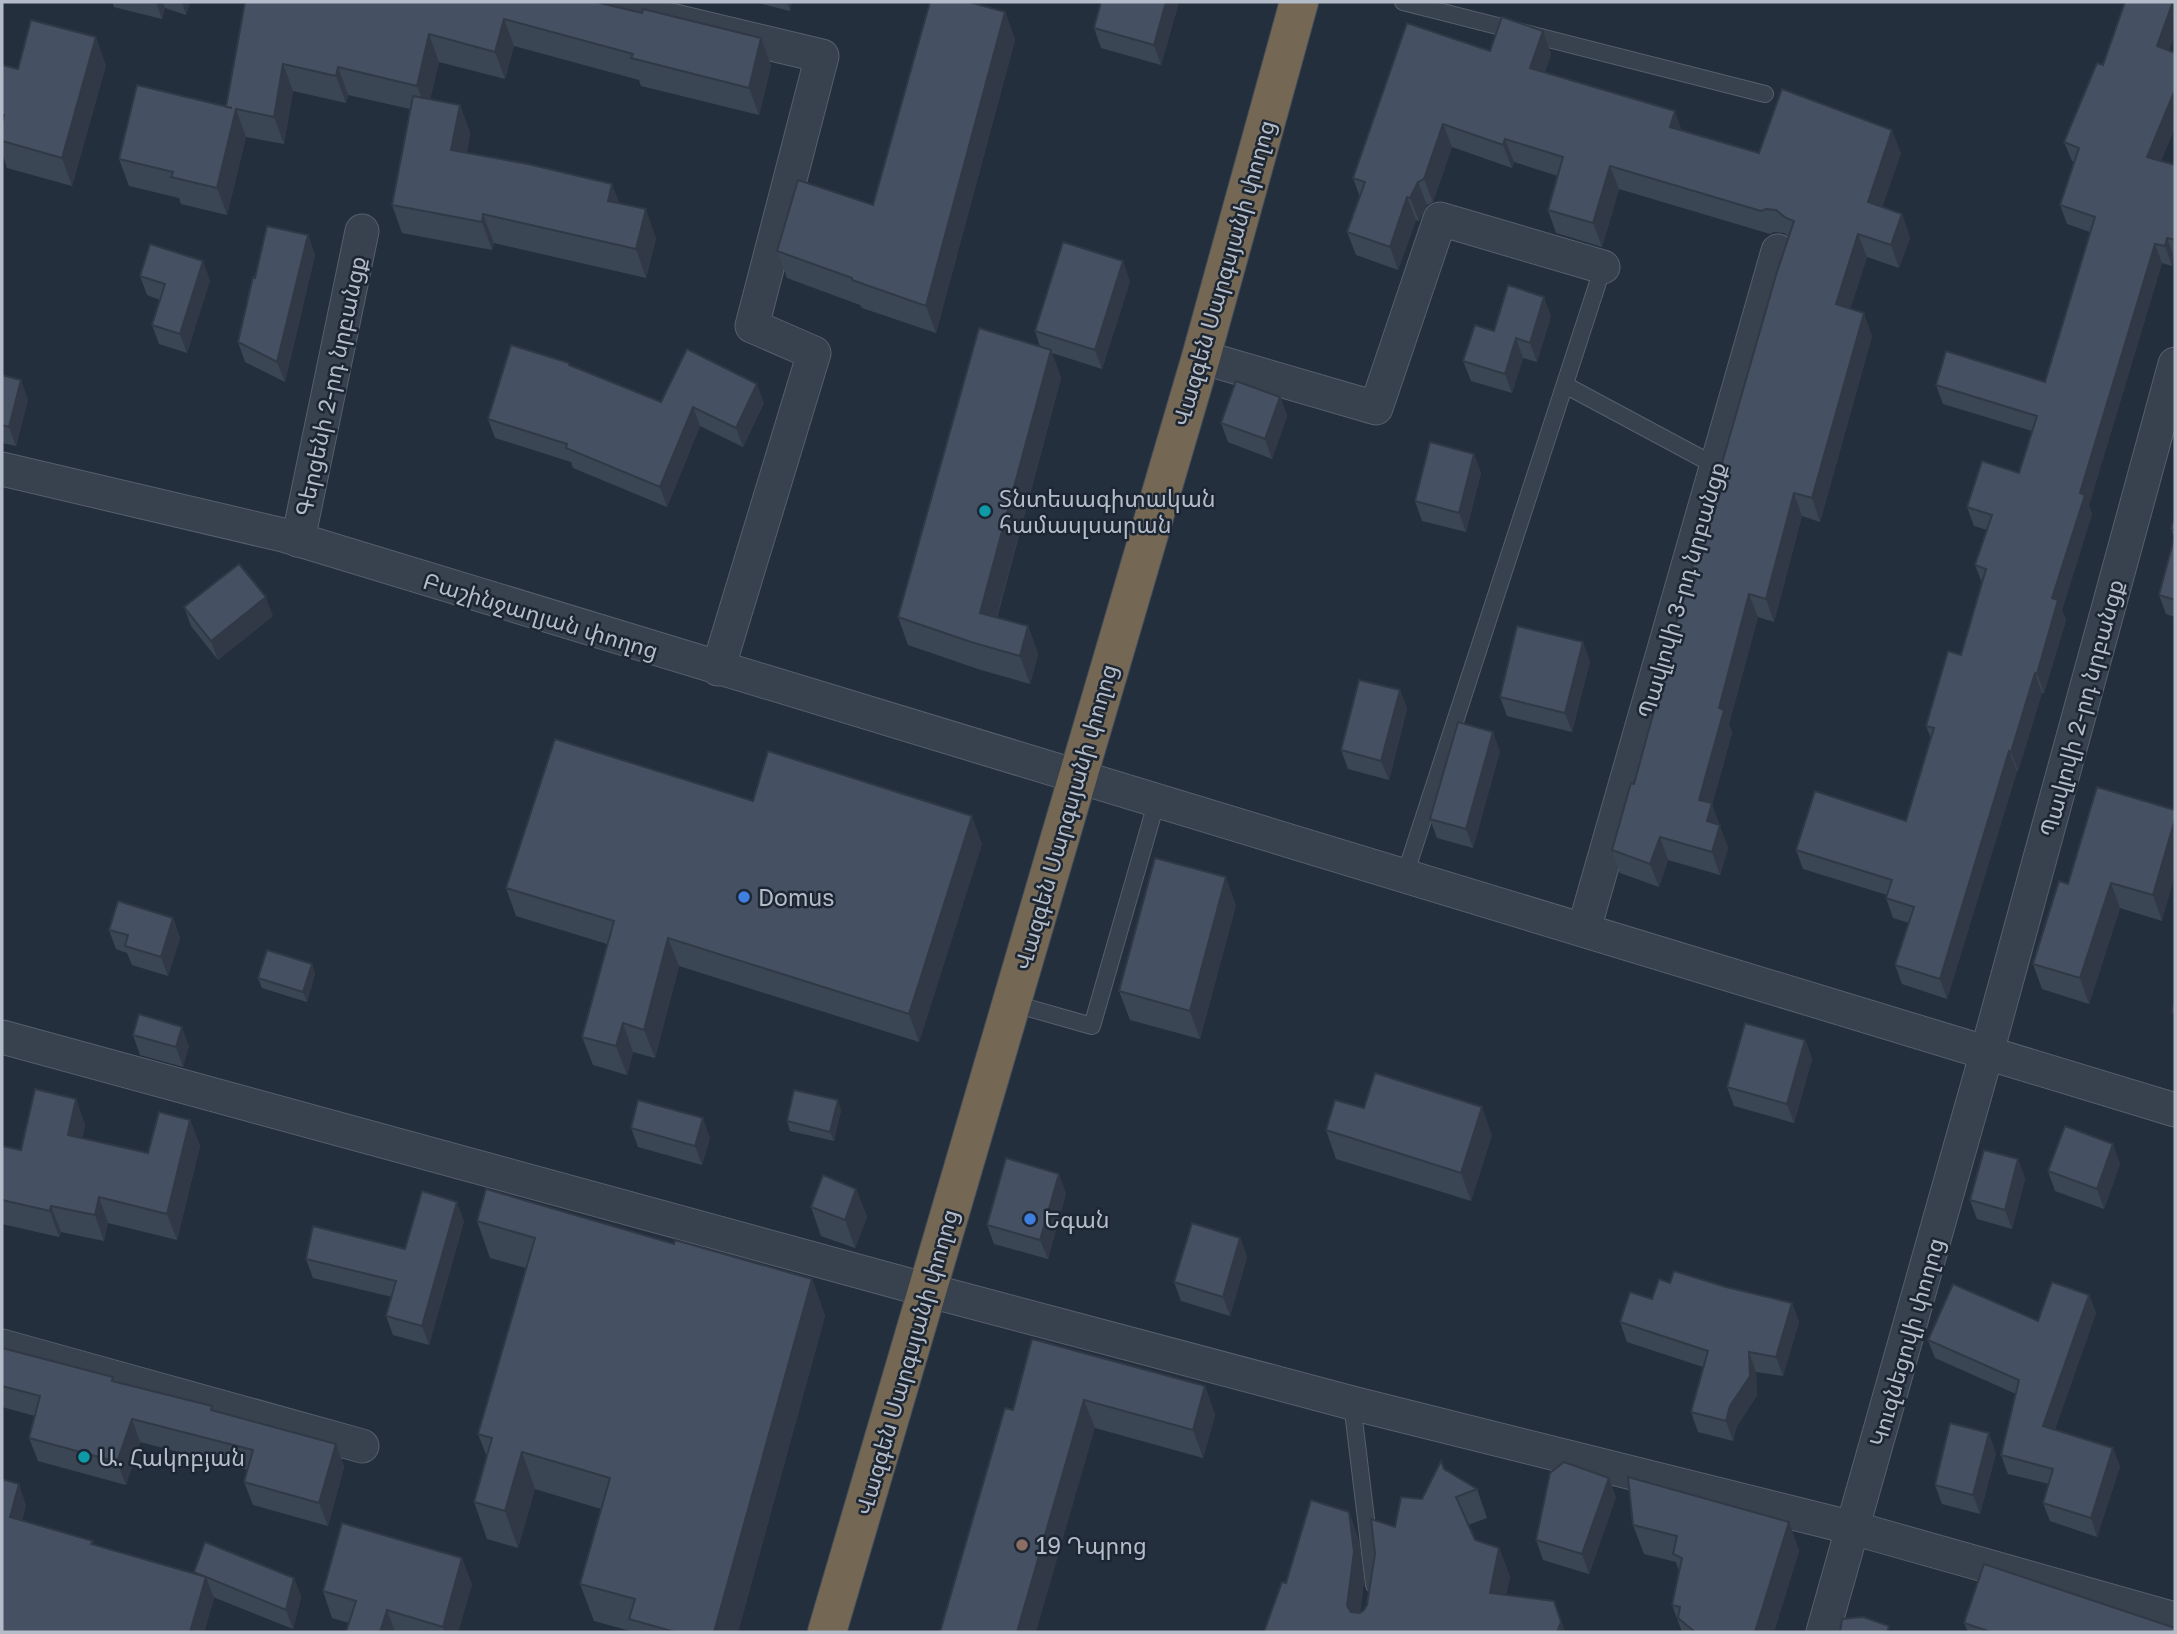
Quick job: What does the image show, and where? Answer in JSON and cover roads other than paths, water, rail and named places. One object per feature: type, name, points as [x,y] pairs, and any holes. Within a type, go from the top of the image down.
[{"type":"highway","name":"Վազգեն Սարգսյանի փողոց","points":[[827,1632],[1201,357],[1299,2]]},
{"type":"street","points":[[595,2],[822,56],[752,326],[814,353],[718,668]]},
{"type":"street","points":[[1201,357],[1376,408],[1440,219],[1603,267]]},
{"type":"street","name":"Գերցենի 2-րդ նրբանցք","points":[[298,540],[362,231]]},
{"type":"street","name":"Պավլովի 3-րդ նրբանցք","points":[[1584,929],[1778,251]]},
{"type":"street","name":"Պավլովի 2-րդ նրբանցք","points":[[1987,1052],[2175,363]]},
{"type":"street","name":"Բաշինջաղյան փողոց","points":[[2,469],[298,540],[2175,1110]]},
{"type":"street","points":[[2,1037],[927,1290],[1352,1403],[1853,1528],[2175,1619]]},
{"type":"street","name":"Կուզնեցովի փողոց","points":[[1823,1632],[1987,1052]]},
{"type":"street","points":[[2,1346],[362,1446]]},
{"type":"lane","points":[[1403,2],[1765,94]]},
{"type":"lane","points":[[1405,875],[1603,267]]},
{"type":"lane","points":[[1565,384],[1716,466]]},
{"type":"lane","points":[[1011,1003],[1092,1027],[1157,800]]},
{"type":"lane","points":[[1352,1403],[1375,1581],[1371,1607]]},
{"type":"place","name":"Տնտեսագիտական համասլսարան","points":[[985,511]]},
{"type":"place","name":"Domus","points":[[744,897]]},
{"type":"place","name":"Եգան","points":[[1030,1219]]},
{"type":"place","name":"Ա. Հակոբյան","points":[[84,1457]]},
{"type":"place","name":"19 Դպրոց","points":[[1022,1545]]}]
